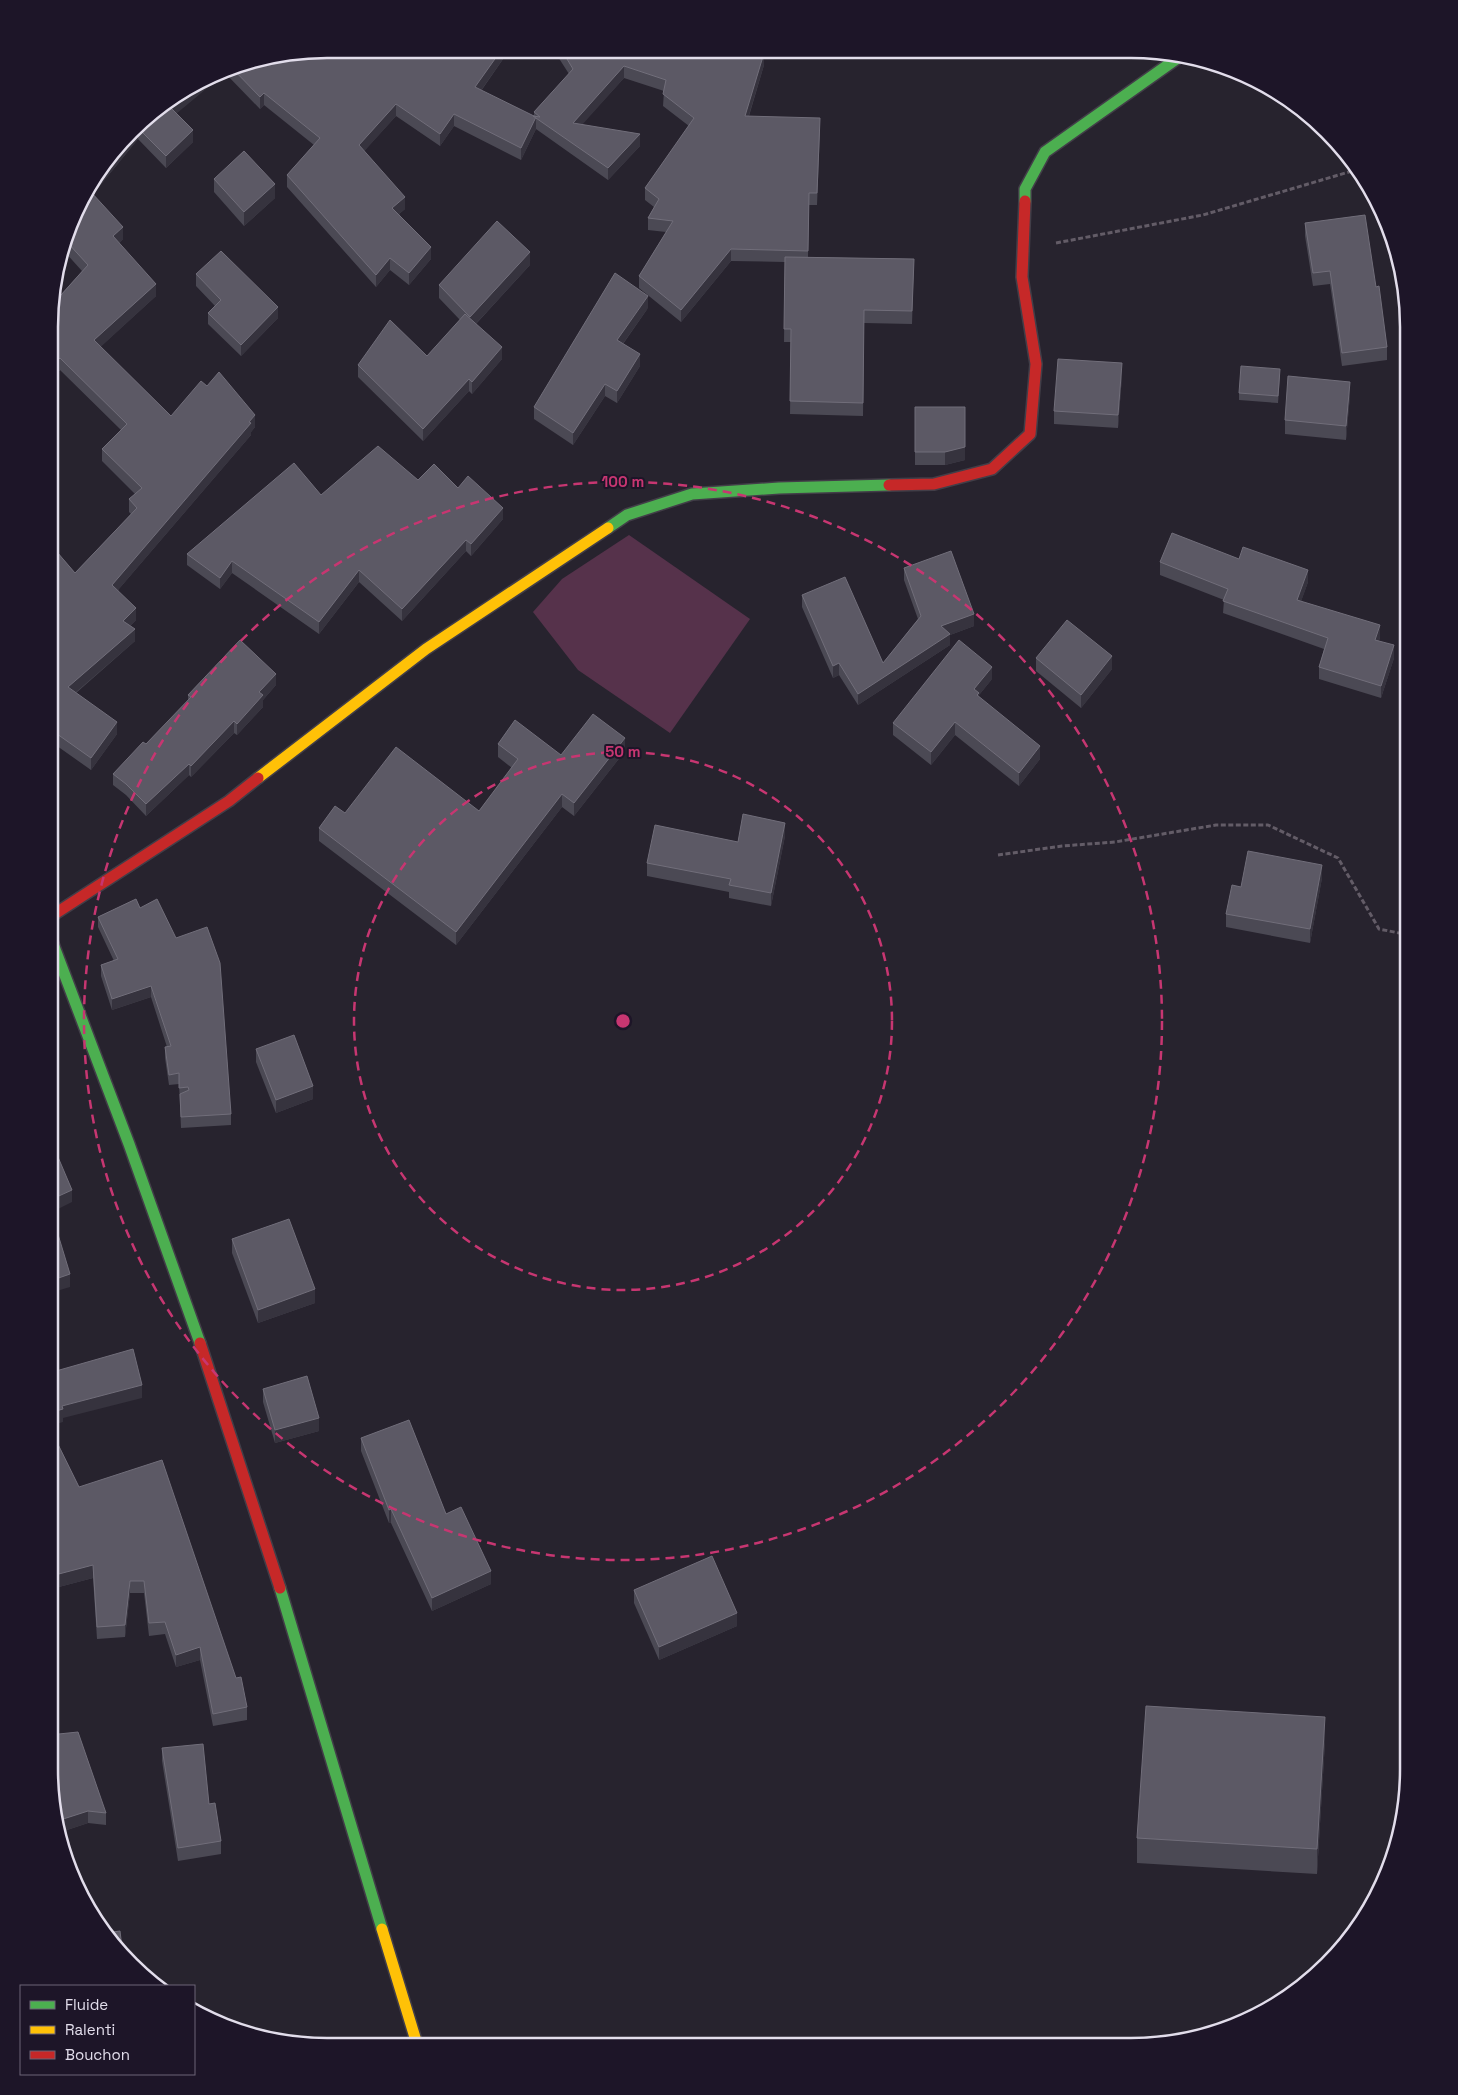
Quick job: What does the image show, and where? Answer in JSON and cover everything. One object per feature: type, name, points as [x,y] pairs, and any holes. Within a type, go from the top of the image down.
[{"type":"street","points":[[57,912],[229,801],[426,649],[627,515],[692,494],[779,488],[934,484],[992,469],[1030,434],[1036,364],[1022,277],[1025,189],[1045,152],[1173,61]]},
{"type":"street","points":[[57,954],[100,1065],[204,1355],[292,1629],[415,2038]]},
{"type":"path","points":[[1023,249],[1203,215],[1351,171]]},
{"type":"path","points":[[998,855],[1062,846],[1115,842],[1216,824],[1268,824],[1338,858],[1379,929],[1400,933]]},
{"type":"shaded area","points":[[629,535],[750,619],[670,733],[578,670],[533,612],[562,579]]},
{"type":"building","points":[[309,58],[496,58],[475,87],[536,117],[521,148],[454,114],[440,134],[396,104],[359,145],[405,197],[392,208],[431,247],[409,273],[390,258],[376,275],[287,175],[320,138],[264,93],[260,97],[237,73],[274,63]]},
{"type":"building","points":[[566,58],[762,58],[745,116],[820,118],[817,193],[809,193],[808,251],[731,249],[681,310],[639,276],[673,221],[648,218],[659,199],[645,188],[694,118],[663,94],[666,80],[624,66],[573,123],[640,134],[608,168],[533,116],[540,117],[534,112],[573,69]]},
{"type":"building","points":[[171,108],[193,130],[166,156],[141,131]]},
{"type":"building","points":[[244,151],[275,184],[244,212],[214,179]]},
{"type":"building","points":[[92,193],[123,227],[113,236],[156,284],[94,340],[171,416],[201,381],[207,386],[219,372],[255,415],[249,422],[251,423],[112,585],[136,608],[123,621],[135,629],[68,687],[117,722],[91,758],[57,734],[57,552],[75,573],[137,508],[129,499],[142,488],[102,449],[127,424],[60,358],[57,361],[59,297],[88,265],[70,246],[78,223]]},
{"type":"building","points":[[1365,215],[1376,287],[1379,286],[1387,347],[1342,353],[1330,271],[1313,273],[1305,223]]},
{"type":"building","points":[[497,221],[530,252],[470,317],[439,285]]},
{"type":"building","points":[[221,251],[278,307],[241,345],[208,313],[221,300],[196,274]]},
{"type":"building","points":[[785,257],[914,259],[912,311],[864,310],[863,403],[790,401],[791,329],[784,329]]},
{"type":"building","points":[[615,273],[648,296],[617,340],[640,354],[617,391],[605,384],[573,433],[534,407]]},
{"type":"building","points":[[465,314],[502,347],[472,382],[469,379],[423,429],[358,365],[390,320],[427,356]]},
{"type":"building","points":[[1058,359],[1122,363],[1118,415],[1054,411]]},
{"type":"building","points":[[1241,366],[1280,369],[1278,396],[1239,393]]},
{"type":"building","points":[[1288,376],[1350,382],[1346,426],[1285,420]]},
{"type":"building","points":[[915,407],[965,407],[965,447],[945,452],[915,452]]},
{"type":"building","points":[[378,446],[418,480],[434,464],[458,488],[468,476],[503,508],[471,544],[466,540],[402,609],[359,570],[319,622],[232,561],[220,578],[187,554],[294,463],[321,495]]},
{"type":"building","points":[[1172,533],[1239,559],[1243,547],[1308,570],[1297,600],[1380,625],[1375,640],[1394,645],[1381,686],[1319,667],[1328,638],[1223,601],[1228,589],[1160,562]]},
{"type":"building","points":[[951,551],[974,614],[941,626],[950,634],[858,694],[839,663],[833,666],[802,595],[845,577],[883,663],[921,616],[904,568]]},
{"type":"building","points":[[1067,620],[1112,656],[1081,695],[1036,658]]},
{"type":"building","points":[[240,640],[276,674],[259,692],[263,695],[237,724],[234,721],[191,766],[189,764],[146,804],[113,774],[143,742],[146,744],[191,697],[188,695]]},
{"type":"building","points":[[959,640],[992,667],[974,689],[979,693],[977,695],[1040,746],[1019,773],[955,722],[931,752],[893,723]]},
{"type":"building","points":[[593,714],[625,738],[574,803],[562,794],[456,932],[319,828],[335,806],[345,813],[396,747],[479,811],[518,759],[498,744],[515,720],[561,755]]},
{"type":"building","points":[[743,814],[785,823],[771,893],[729,885],[731,879],[647,863],[655,825],[738,842]]},
{"type":"building","points":[[1248,851],[1322,865],[1310,929],[1226,914],[1232,885],[1241,887]]},
{"type":"building","points":[[136,899],[140,908],[157,899],[176,938],[207,927],[220,963],[231,1114],[181,1117],[180,1094],[189,1090],[188,1087],[179,1088],[179,1073],[169,1075],[165,1047],[171,1046],[151,986],[112,999],[101,965],[118,959],[98,917]]},
{"type":"building","points":[[294,1035],[313,1086],[276,1100],[256,1049]]},
{"type":"building","points":[[57,1155],[72,1190],[57,1197]]},
{"type":"building","points":[[289,1219],[315,1289],[258,1310],[232,1239]]},
{"type":"building","points":[[57,1231],[70,1274],[57,1279]]},
{"type":"building","points":[[133,1349],[142,1385],[62,1406],[63,1409],[57,1411],[57,1371]]},
{"type":"building","points":[[307,1376],[319,1418],[275,1430],[263,1389]]},
{"type":"building","points":[[409,1420],[446,1514],[461,1507],[491,1571],[432,1598],[391,1509],[389,1510],[361,1438]]},
{"type":"building","points":[[57,1442],[79,1487],[162,1460],[236,1678],[241,1677],[247,1707],[213,1714],[200,1647],[176,1655],[165,1622],[149,1623],[144,1581],[130,1581],[125,1625],[97,1627],[93,1565],[57,1574]]},
{"type":"building","points":[[712,1556],[737,1613],[659,1647],[634,1590]]},
{"type":"building","points":[[1146,1706],[1325,1717],[1317,1849],[1137,1838]]},
{"type":"building","points":[[78,1732],[106,1813],[88,1811],[63,1819],[58,1786],[57,1734]]},
{"type":"building","points":[[203,1744],[209,1804],[215,1803],[221,1841],[178,1848],[162,1748]]},
{"type":"building","points":[[120,1931],[121,1943],[113,1932]]},
{"type":"traffic: fast","points":[[1025,201],[1025,189],[1045,152],[1173,61]]},
{"type":"traffic: fast","points":[[608,528],[627,515],[692,494],[779,488],[889,485]]},
{"type":"traffic: fast","points":[[57,954],[129,1144],[200,1343]]},
{"type":"traffic: fast","points":[[280,1588],[382,1929]]},
{"type":"traffic: slow","points":[[258,778],[426,649],[608,528]]},
{"type":"traffic: slow","points":[[382,1929],[415,2038]]},
{"type":"traffic: jam","points":[[889,485],[934,484],[992,469],[1030,434],[1036,364],[1022,277],[1025,201]]},
{"type":"traffic: jam","points":[[57,912],[229,801],[258,778]]},
{"type":"traffic: jam","points":[[200,1343],[280,1588]]}]
